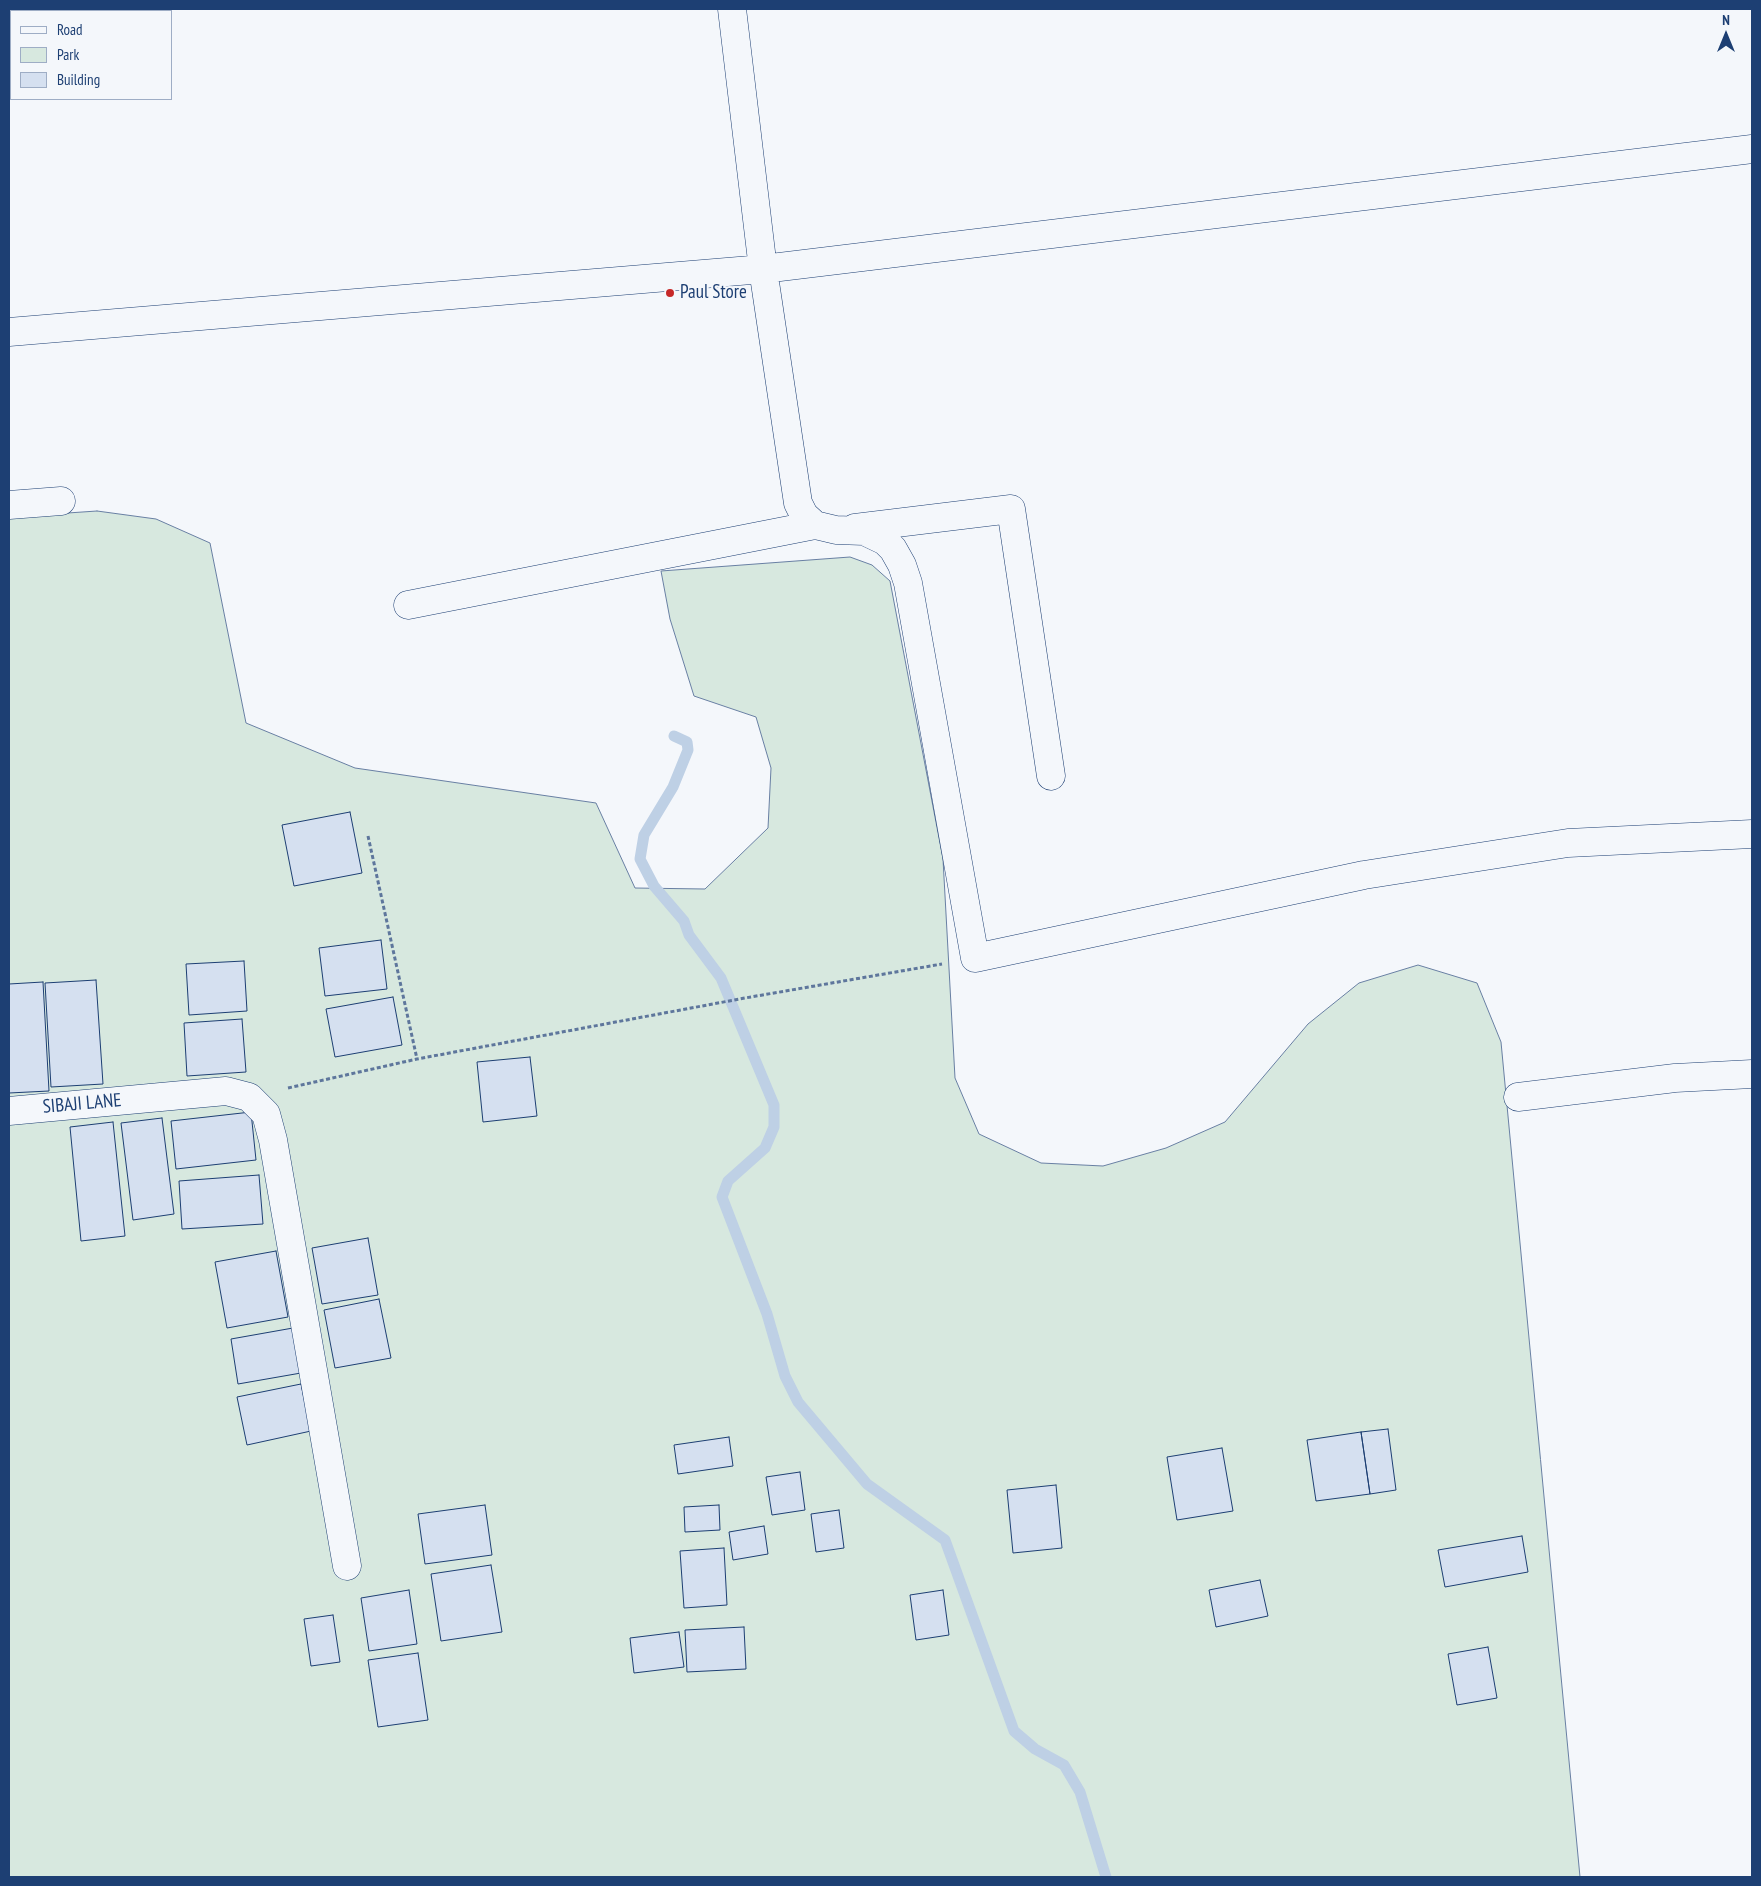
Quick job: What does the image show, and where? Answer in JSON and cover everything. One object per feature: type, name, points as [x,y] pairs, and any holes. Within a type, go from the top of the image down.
[{"type":"street","points":[[9,10],[17,9]]},
{"type":"street","points":[[732,9],[763,269],[797,501],[801,511],[826,527],[864,531],[885,541],[898,557],[905,573],[975,958],[1364,875],[1568,843],[1752,834]]},
{"type":"street","points":[[9,332],[763,269],[1752,149]]},
{"type":"street","points":[[9,505],[61,501]]},
{"type":"street","points":[[408,605],[826,527],[1011,509],[1051,776]]},
{"type":"street","points":[[1518,1097],[1675,1078],[1752,1074]]},
{"type":"street","name":"SIBAJI LANE","points":[[9,1111],[226,1091],[249,1097]]},
{"type":"street","points":[[249,1097],[266,1114],[273,1140],[347,1566]]},
{"type":"path","points":[[368,836],[416,1059]]},
{"type":"path","points":[[249,1097],[416,1059],[745,998],[975,958]]},
{"type":"green space","points":[[97,511],[156,519],[210,543],[246,723],[355,768],[596,803],[635,888],[705,889],[768,828],[771,768],[756,717],[694,696],[670,619],[661,571],[850,557],[872,565],[890,581],[943,859],[955,1078],[979,1134],[1041,1163],[1103,1166],[1166,1148],[1225,1122],[1308,1024],[1359,983],[1418,965],[1477,983],[1501,1042],[1580,1877],[9,1877],[9,517]]},
{"type":"building","points":[[350,812],[362,873],[294,886],[282,825]]},
{"type":"building","points":[[381,940],[387,989],[325,996],[319,948]]},
{"type":"building","points":[[244,961],[247,1011],[189,1015],[186,964]]},
{"type":"building","points":[[96,980],[103,1084],[51,1087],[45,983]]},
{"type":"building","points":[[43,982],[49,1091],[9,1093],[9,984]]},
{"type":"building","points":[[393,997],[402,1045],[335,1057],[326,1009]]},
{"type":"building","points":[[242,1019],[246,1072],[187,1076],[184,1023]]},
{"type":"building","points":[[530,1057],[537,1116],[483,1122],[477,1062]]},
{"type":"building","points":[[251,1112],[256,1160],[176,1169],[171,1121]]},
{"type":"building","points":[[162,1118],[174,1214],[133,1220],[121,1123]]},
{"type":"building","points":[[113,1122],[125,1236],[81,1241],[70,1127]]},
{"type":"building","points":[[259,1175],[263,1224],[182,1229],[179,1181]]},
{"type":"building","points":[[368,1238],[378,1295],[322,1304],[312,1248]]},
{"type":"building","points":[[276,1251],[288,1317],[227,1328],[215,1262]]},
{"type":"building","points":[[379,1299],[391,1358],[335,1368],[324,1310]]},
{"type":"building","points":[[293,1328],[301,1373],[238,1384],[231,1339]]},
{"type":"building","points":[[301,1384],[311,1431],[247,1445],[237,1397]]},
{"type":"building","points":[[1388,1429],[1396,1490],[1370,1494],[1361,1432]]},
{"type":"building","points":[[1361,1432],[1370,1494],[1316,1501],[1307,1440]]},
{"type":"building","points":[[729,1437],[733,1466],[678,1474],[674,1445]]},
{"type":"building","points":[[1222,1448],[1233,1511],[1177,1520],[1167,1457]]},
{"type":"building","points":[[800,1472],[805,1510],[772,1515],[766,1477]]},
{"type":"building","points":[[1056,1485],[1062,1548],[1013,1553],[1007,1490]]},
{"type":"building","points":[[485,1505],[492,1555],[425,1564],[418,1514]]},
{"type":"building","points":[[719,1505],[720,1530],[685,1532],[684,1507]]},
{"type":"building","points":[[839,1510],[844,1548],[816,1552],[811,1514]]},
{"type":"building","points":[[764,1526],[768,1554],[733,1560],[729,1532]]},
{"type":"building","points":[[1522,1536],[1528,1572],[1445,1587],[1438,1550]]},
{"type":"building","points":[[724,1548],[727,1605],[684,1608],[680,1551]]},
{"type":"building","points":[[491,1565],[502,1632],[441,1641],[431,1574]]},
{"type":"building","points":[[1260,1580],[1268,1616],[1216,1627],[1209,1590]]},
{"type":"building","points":[[409,1590],[417,1644],[369,1651],[361,1598]]},
{"type":"building","points":[[943,1590],[949,1635],[916,1640],[910,1595]]},
{"type":"building","points":[[333,1615],[340,1662],[311,1666],[304,1619]]},
{"type":"building","points":[[744,1627],[746,1669],[687,1672],[685,1630]]},
{"type":"building","points":[[679,1632],[684,1667],[634,1673],[630,1638]]},
{"type":"building","points":[[1488,1647],[1497,1698],[1457,1705],[1448,1654]]},
{"type":"building","points":[[418,1653],[428,1720],[378,1727],[368,1660]]},
{"type":"waterway","points":[[674,736],[687,742],[688,750],[673,787],[644,835],[640,859],[654,886],[684,921],[689,935],[721,978],[774,1105],[774,1127],[765,1148],[728,1181],[722,1197],[767,1314],[785,1376],[798,1402],[867,1484],[945,1540],[1014,1731],[1035,1749],[1064,1765],[1080,1792],[1106,1877]]},
{"type":"place","name":"Paul Store","points":[[670,293]]}]
